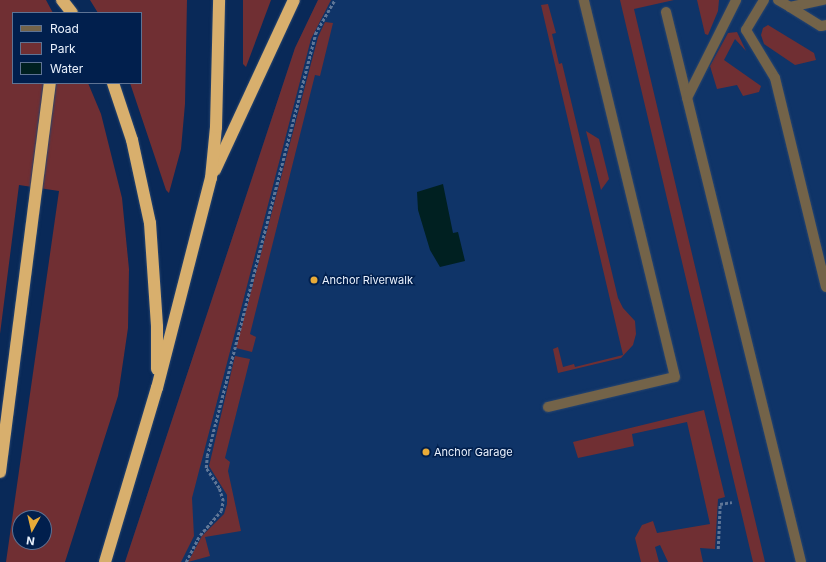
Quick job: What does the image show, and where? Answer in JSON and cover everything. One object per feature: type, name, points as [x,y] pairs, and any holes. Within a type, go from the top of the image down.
[{"type":"highway","points":[[59,12],[61,0]]},
{"type":"highway","points":[[61,0],[71,12]]},
{"type":"highway","points":[[105,562],[157,388],[211,178],[216,127],[218,0]]},
{"type":"highway","points":[[211,178],[294,0]]},
{"type":"highway","points":[[112,84],[132,140],[150,224],[157,327],[157,388]]},
{"type":"highway","points":[[0,472],[49,87]]},
{"type":"lane","points":[[548,407],[675,377],[584,0]]},
{"type":"lane","points":[[687,98],[736,0]]},
{"type":"lane","points":[[764,0],[746,30],[776,78],[826,287]]},
{"type":"lane","points":[[778,0],[821,26],[826,25]]},
{"type":"lane","points":[[790,7],[822,0]]},
{"type":"lane","points":[[666,12],[801,562]]},
{"type":"path","points":[[186,562],[200,534],[221,511],[223,501],[219,488],[206,468],[207,456],[315,34],[336,0]]},
{"type":"path","points":[[718,549],[720,504],[732,502]]},
{"type":"shaded area","points":[[318,0],[826,0],[826,562],[125,562],[295,48]]},
{"type":"green space","points":[[0,0],[46,0],[52,12],[12,12],[12,84],[88,84],[101,114],[122,198],[129,269],[128,328],[118,396],[65,562],[6,562],[12,520],[12,550],[52,550],[52,510],[13,510],[59,191],[19,185],[0,334]]},
{"type":"green space","points":[[90,0],[187,0],[185,104],[181,149],[169,193],[166,190],[130,84],[142,84],[142,12],[97,12]]},
{"type":"green space","points":[[243,0],[271,0],[246,67],[243,64]]},
{"type":"green space","points":[[318,0],[331,0],[311,39],[192,498],[194,536],[181,562],[125,562],[295,48]]},
{"type":"green space","points":[[620,0],[674,0],[634,9],[765,562],[753,562]]},
{"type":"green space","points":[[697,0],[719,0],[718,11],[708,35],[705,34]]},
{"type":"green space","points":[[548,4],[556,33],[552,34],[559,64],[562,63],[618,298],[623,308],[635,321],[636,334],[633,345],[621,358],[558,373],[553,349],[558,347],[563,367],[574,364],[575,367],[623,355],[541,5]]},
{"type":"green space","points":[[325,22],[333,23],[320,76],[315,75],[250,334],[256,337],[252,352],[236,348],[318,37]]},
{"type":"green space","points":[[768,25],[814,53],[816,60],[795,65],[764,44],[761,35],[763,28]]},
{"type":"green space","points":[[737,32],[746,51],[735,39],[724,60],[761,86],[759,92],[743,96],[737,85],[717,89],[710,66],[728,33]]},
{"type":"green space","points":[[586,131],[599,139],[609,179],[601,190]]},
{"type":"green space","points":[[235,356],[250,359],[225,458],[230,462],[228,471],[241,531],[205,537],[210,556],[188,562],[202,536],[224,514],[227,504],[227,495],[209,466]]},
{"type":"green space","points":[[704,410],[725,497],[718,499],[715,549],[700,548],[703,562],[668,562],[660,545],[655,547],[659,562],[641,562],[635,538],[642,525],[653,521],[657,533],[710,524],[687,422],[632,434],[634,446],[578,458],[573,442]]},
{"type":"water","points":[[443,184],[453,233],[458,232],[465,261],[440,267],[430,250],[418,210],[417,192]]},
{"type":"place","name":"Anchor Riverwalk","points":[[314,280]]},
{"type":"place","name":"Anchor Garage","points":[[426,452]]}]
